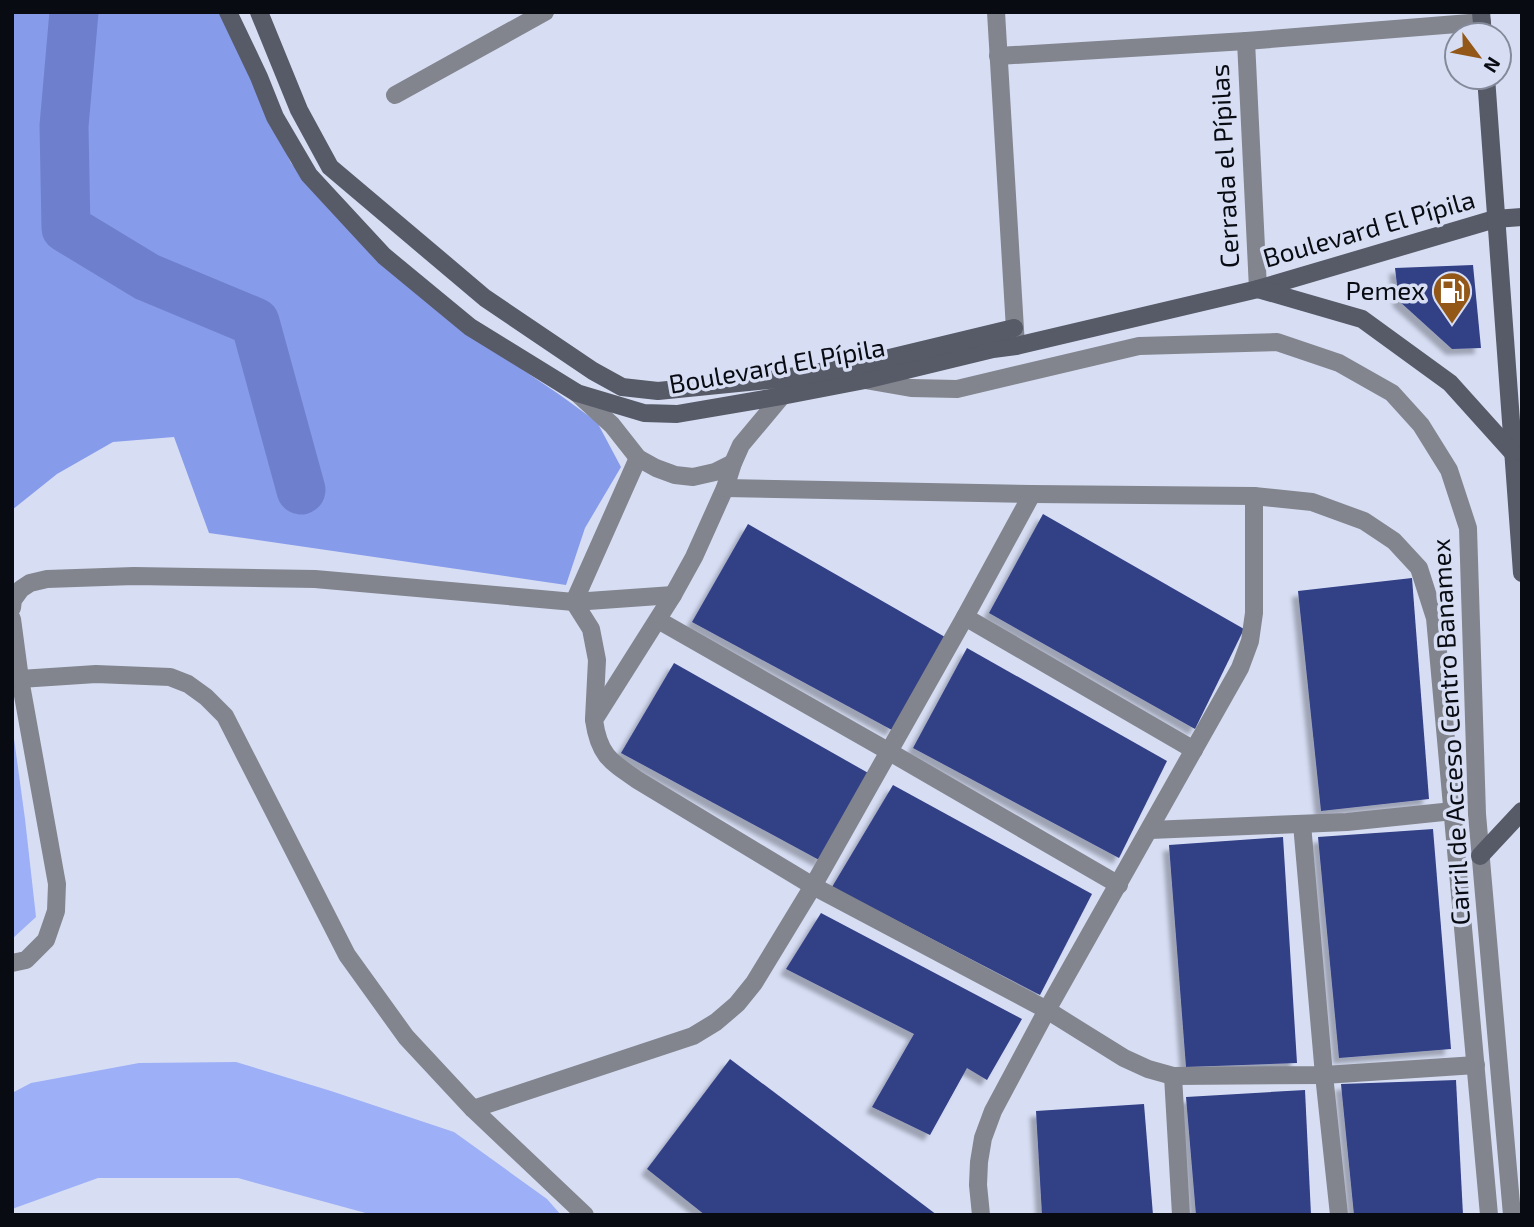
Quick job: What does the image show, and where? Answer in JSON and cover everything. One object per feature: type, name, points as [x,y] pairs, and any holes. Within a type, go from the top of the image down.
[{"type":"street","name":"Boulevard El Pípila","points":[[228,12],[260,76],[275,117],[309,175],[384,256],[470,327],[578,393],[644,413],[677,414],[856,366],[1258,289],[1495,219],[1522,217]]},
{"type":"street","name":"Boulevard El Pípila","points":[[259,12],[299,110],[330,167],[485,298],[593,371],[622,387],[657,391],[780,388],[865,380],[993,349],[1015,337]]},
{"type":"street","points":[[395,95],[545,12]]},
{"type":"street","points":[[996,12],[1015,337]]},
{"type":"street","points":[[998,56],[1443,26]]},
{"type":"street","name":"Cerrada el Pípilas","points":[[1245,41],[1258,289]]},
{"type":"street","points":[[1487,91],[1522,573]]},
{"type":"street","name":"Boulevard El Pípila","points":[[1258,289],[1362,319],[1450,383],[1513,453]]},
{"type":"street","name":"Carril de Acceso Centro Banamex","points":[[865,380],[911,388],[957,389],[1139,346],[1277,342],[1339,363],[1392,393],[1421,425],[1449,470],[1468,528],[1477,814],[1512,1215]]},
{"type":"street","points":[[594,720],[673,595],[725,488],[741,445],[780,388]]},
{"type":"street","points":[[578,393],[612,425],[638,458],[656,468],[675,475],[693,477],[715,472],[733,463]]},
{"type":"street","points":[[574,602],[638,458]]},
{"type":"street","points":[[725,488],[1254,496],[1312,502],[1364,521],[1394,541],[1419,568],[1436,618],[1489,1215]]},
{"type":"street","points":[[473,1109],[693,1036],[716,1022],[737,1004],[754,983],[813,886],[1032,494]]},
{"type":"street","points":[[981,1215],[979,1161],[983,1138],[993,1111],[1240,668],[1250,641],[1255,600],[1254,496]]},
{"type":"street","points":[[12,608],[13,600],[21,589],[30,583],[47,579],[134,576],[315,579],[574,602],[673,595]]},
{"type":"street","points":[[574,602],[591,629],[597,660],[594,720],[597,740],[615,765],[813,886],[1047,1010],[1124,1058],[1173,1076],[1324,1075],[1476,1065]]},
{"type":"street","points":[[965,617],[1194,750]]},
{"type":"street","points":[[12,619],[20,679],[57,884],[57,911],[46,940],[26,960],[12,963]]},
{"type":"street","points":[[658,620],[1118,885]]},
{"type":"street","points":[[20,679],[96,674],[170,677],[188,684],[206,696],[225,716],[346,956],[406,1037],[473,1109],[585,1215]]},
{"type":"street","points":[[1150,830],[1347,822],[1453,811]]},
{"type":"street","points":[[1480,856],[1522,811]]},
{"type":"street","points":[[1302,824],[1339,1215]]},
{"type":"street","points":[[1173,1076],[1181,1215]]},
{"type":"shaded area","points":[[12,12],[220,12],[291,163],[373,257],[458,326],[597,422],[621,467],[585,528],[566,585],[209,533],[174,437],[113,442],[57,474],[12,510]]},
{"type":"shaded area","points":[[12,724],[36,917],[12,939]]},
{"type":"shaded area","points":[[236,1062],[454,1132],[547,1199],[561,1215],[373,1215],[238,1178],[98,1178],[12,1209],[12,1093],[31,1083],[139,1063]]},
{"type":"building","name":"Pemex","points":[[1473,265],[1481,348],[1452,349],[1399,301],[1395,268]]},
{"type":"building","points":[[1043,514],[1244,629],[1195,729],[989,613]]},
{"type":"building","points":[[748,524],[945,637],[892,730],[692,622]]},
{"type":"building","points":[[1412,578],[1429,799],[1321,811],[1298,591]]},
{"type":"building","points":[[967,648],[1167,761],[1119,858],[913,748]]},
{"type":"building","points":[[674,663],[870,774],[821,861],[621,753]]},
{"type":"building","points":[[893,785],[1092,894],[1040,995],[832,887]]},
{"type":"building","points":[[1433,829],[1451,1049],[1339,1058],[1318,837]]},
{"type":"building","points":[[1283,837],[1297,1063],[1186,1067],[1169,845]]},
{"type":"building","points":[[821,913],[1022,1019],[987,1080],[967,1068],[930,1135],[872,1107],[914,1034],[786,969]]},
{"type":"building","points":[[730,1059],[937,1215],[705,1215],[647,1169]]},
{"type":"building","points":[[1456,1080],[1463,1215],[1354,1215],[1341,1084]]},
{"type":"building","points":[[1305,1090],[1311,1215],[1196,1215],[1186,1097]]},
{"type":"building","points":[[1144,1104],[1153,1215],[1042,1215],[1036,1111]]},
{"type":"waterway","points":[[74,12],[64,126],[66,228],[147,277],[255,322],[301,490]]},
{"type":"place","name":"Pemex","points":[[1452,325]]}]
